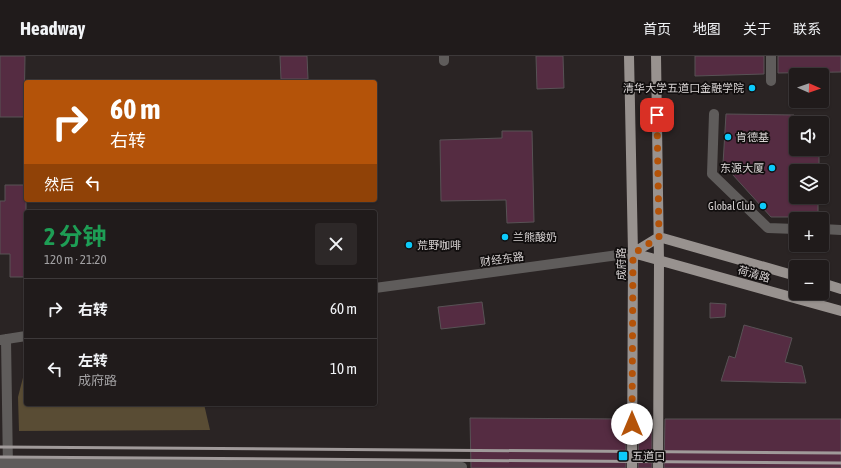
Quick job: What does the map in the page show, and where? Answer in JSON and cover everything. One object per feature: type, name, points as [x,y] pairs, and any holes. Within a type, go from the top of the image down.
[{"type":"main road","points":[[656,56],[659,237],[658,468]]},
{"type":"main road","name":"成府路","points":[[629,57],[633,254],[632,468]]},
{"type":"main road","points":[[633,254],[659,237]]},
{"type":"main road","name":"荷清路","points":[[659,237],[789,274]]},
{"type":"main road","name":"荷清路","points":[[633,254],[841,311]]},
{"type":"main road","points":[[829,285],[841,289]]},
{"type":"street","points":[[771,56],[771,81]]},
{"type":"street","points":[[714,114],[712,174],[768,228],[789,229]]},
{"type":"street","points":[[829,229],[841,230]]},
{"type":"street","name":"财经东路","points":[[377,288],[633,254]]},
{"type":"street","points":[[24,336],[3,339],[5,465],[462,468]]},
{"type":"shaded area","points":[[24,374],[24,406],[204,406],[210,430],[19,431],[18,397]]},
{"type":"building","points":[[0,56],[25,56],[24,117],[0,117]]},
{"type":"building","points":[[280,56],[307,56],[308,79],[281,79]]},
{"type":"building","points":[[536,56],[563,56],[564,88],[537,89]]},
{"type":"building","points":[[695,56],[764,56],[764,74],[695,76]]},
{"type":"building","points":[[778,56],[841,56],[841,72],[829,72],[829,68],[789,68],[789,73],[778,73]]},
{"type":"building","name":"东源大厦","points":[[726,114],[794,115],[795,116],[789,116],[789,156],[819,156],[819,164],[789,164],[789,204],[818,204],[818,212],[789,212],[789,217],[771,217],[723,164]]},
{"type":"building","points":[[502,131],[532,131],[534,222],[507,223],[506,200],[441,201],[440,140],[502,138]]},
{"type":"building","points":[[5,185],[24,185],[24,202],[26,202],[26,210],[24,210],[24,277],[10,277],[10,254],[0,254],[0,201],[5,201]]},
{"type":"building","points":[[482,302],[485,324],[441,329],[438,307]]},
{"type":"building","points":[[710,303],[726,304],[725,317],[710,318]]},
{"type":"building","points":[[744,325],[792,338],[785,362],[802,366],[806,383],[721,381],[729,356],[735,358]]},
{"type":"building","points":[[470,418],[626,419],[626,468],[471,468]]},
{"type":"building","points":[[639,419],[652,419],[652,468],[638,468]]},
{"type":"building","points":[[665,419],[841,419],[841,468],[664,468]]},
{"type":"railway","points":[[0,447],[841,453]]},
{"type":"railway","points":[[0,457],[841,463]]},
{"type":"place","name":"清华大学五道口金融学院","points":[[752,88]]},
{"type":"place","name":"肯德基","points":[[728,137]]},
{"type":"place","name":"东源大厦","points":[[772,168]]},
{"type":"place","name":"Global Club","points":[[763,206]]},
{"type":"place","name":"兰熊酸奶","points":[[505,237]]},
{"type":"place","name":"荒野咖啡","points":[[409,245]]},
{"type":"place","name":"五道口","points":[[623,456]]},
{"type":"route","points":[[632,424],[633,254],[659,237],[657,115]]}]
